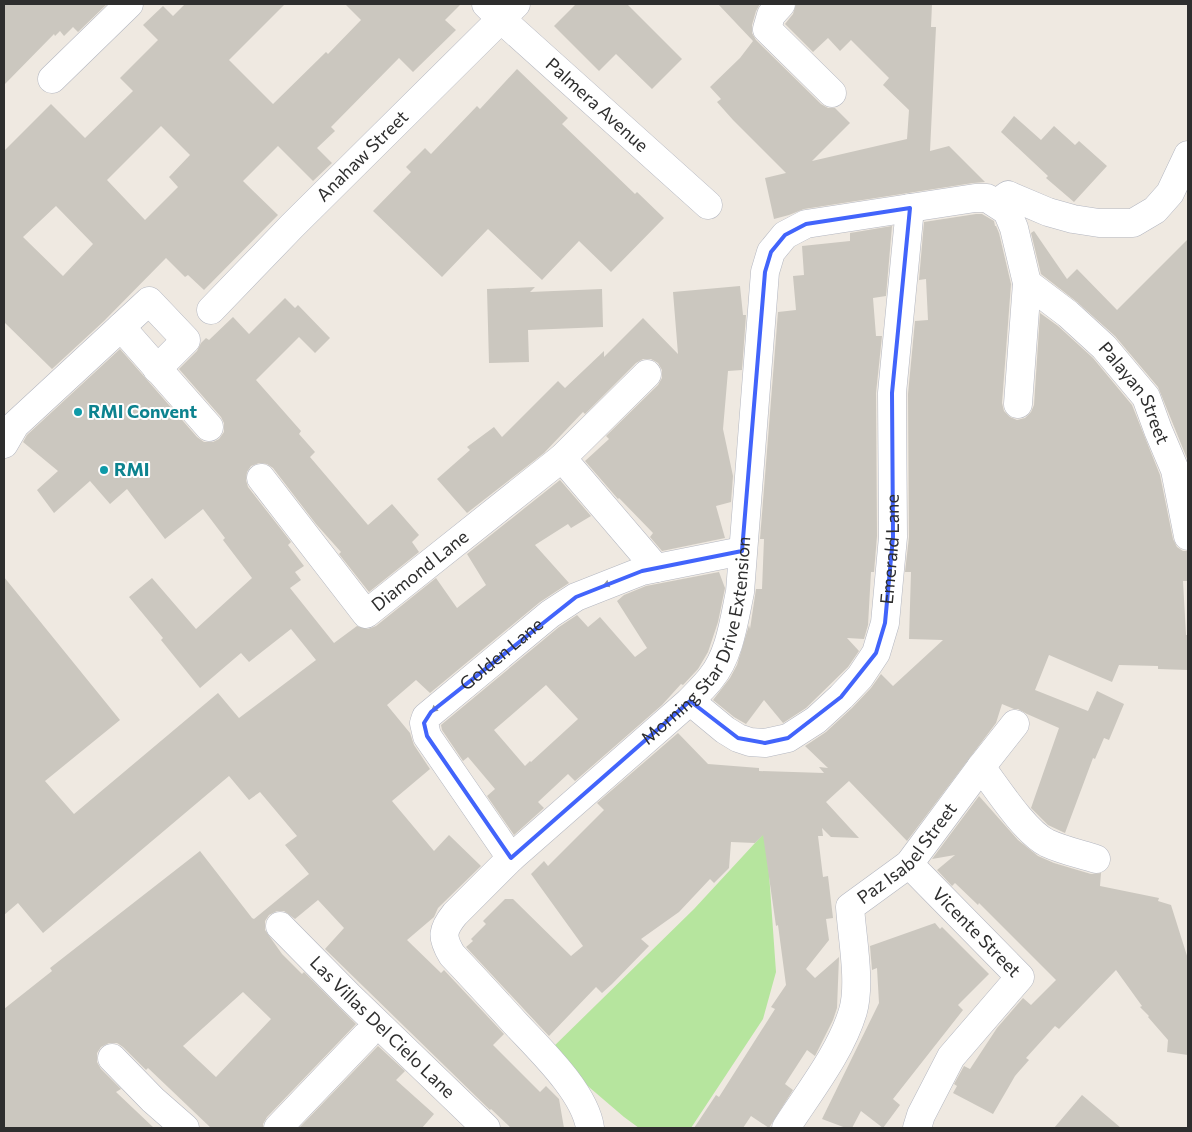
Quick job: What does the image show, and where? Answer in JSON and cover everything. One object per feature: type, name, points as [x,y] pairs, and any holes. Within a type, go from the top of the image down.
[{"type":"street","points":[[52,79],[129,4]]},
{"type":"street","points":[[781,4],[771,15],[767,28],[832,93]]},
{"type":"street","name":"Palmera Avenue","points":[[501,9],[708,205]]},
{"type":"street","name":"Anahaw Street","points":[[212,310],[501,9]]},
{"type":"street","points":[[1018,404],[1027,283],[1014,228],[1007,211],[997,203],[1008,195],[1048,212],[1073,219],[1099,223],[1133,223],[1155,210],[1170,193],[1188,155]]},
{"type":"street","name":"Morning Star Drive Extension","points":[[590,1128],[582,1105],[551,1061],[452,955],[446,945],[444,934],[447,924],[512,858],[690,701],[712,677],[724,655],[733,626],[740,592],[765,272],[771,252],[785,235],[806,224],[974,198],[987,198],[997,203]]},
{"type":"street","name":"Emerald Lane","points":[[690,701],[725,730],[738,738],[750,742],[765,742],[788,738],[816,720],[842,698],[860,677],[876,653],[885,623],[893,537],[892,393],[910,208]]},
{"type":"street","name":"Palayan Street","points":[[1027,283],[1068,314],[1104,347],[1146,397],[1175,470],[1188,536]]},
{"type":"street","points":[[4,444],[15,425],[149,301],[186,340],[157,369]]},
{"type":"street","points":[[121,327],[209,427]]},
{"type":"street","name":"Diamond Lane","points":[[261,478],[366,614],[562,458],[647,374]]},
{"type":"street","points":[[562,458],[656,568]]},
{"type":"street","name":"Golden Lane","points":[[512,858],[427,736],[424,723],[426,717],[550,614],[576,597],[633,574],[742,551]]},
{"type":"street","name":"Paz Isabel Street","points":[[786,1128],[839,1044],[853,1010],[856,978],[850,907],[909,864],[1015,724]]},
{"type":"street","points":[[981,767],[1034,834],[1047,843],[1096,859]]},
{"type":"street","name":"Vicente Street","points":[[909,864],[1020,977],[951,1057],[921,1115],[917,1128]]},
{"type":"street","name":"Las Villas Del Cielo Lane","points":[[280,926],[356,1003],[486,1128]]},
{"type":"street","points":[[278,1128],[366,1036]]},
{"type":"street","points":[[112,1058],[153,1100],[184,1128]]},
{"type":"highlighted area","points":[[910,208],[892,393],[893,537],[885,623],[876,653],[841,697],[788,738],[765,743],[738,738],[690,701],[511,858],[427,736],[424,723],[431,712],[576,597],[642,571],[742,551],[765,272],[771,252],[785,235],[806,224]]},
{"type":"green space","points":[[766,831],[776,972],[763,1019],[691,1128],[639,1128],[548,1052],[694,909]]},
{"type":"building","points":[[4,4],[107,4],[78,32],[73,27],[64,36],[60,31],[55,36],[54,34],[4,85]]},
{"type":"building","points":[[185,4],[285,4],[229,60],[273,104],[326,52],[328,54],[361,20],[345,4],[461,4],[445,20],[456,30],[413,72],[399,58],[331,127],[335,131],[317,148],[332,163],[313,181],[278,146],[243,181],[278,215],[204,290],[188,275],[185,277],[166,258],[104,321],[52,369],[4,322],[4,151],[51,104],[85,138],[133,91],[120,78],[158,40],[143,25],[163,6],[173,16]],"holes":[[[161,126],[190,155],[169,177],[178,187],[145,220],[107,180]],[[56,206],[93,244],[63,276],[23,237]]]},
{"type":"building","points":[[576,4],[627,4],[682,59],[652,89],[616,54],[599,71],[554,26]]},
{"type":"building","points":[[718,4],[760,4],[752,25],[752,33],[756,40],[821,104],[828,108],[835,108],[850,123],[812,161],[907,139],[909,110],[883,85],[889,78],[851,40],[840,51],[828,38],[813,52],[785,24],[793,14],[796,4],[932,4],[931,27],[936,27],[930,151],[949,146],[985,182],[804,209],[774,219],[765,178],[786,173],[717,102],[721,99],[710,87],[740,58],[753,41]]},
{"type":"building","points":[[517,69],[568,118],[562,124],[635,194],[637,192],[664,218],[611,272],[579,241],[542,280],[488,229],[442,277],[373,211],[411,172],[406,167],[425,148],[431,154],[477,106],[480,109]]},
{"type":"building","points":[[1014,116],[1041,140],[1054,126],[1075,145],[1079,141],[1107,166],[1074,202],[1046,178],[1048,176],[1001,132]]},
{"type":"building","points":[[982,214],[994,221],[999,233],[1011,284],[1002,403],[1004,411],[1010,417],[1017,420],[1025,418],[1031,412],[1034,405],[1040,313],[1058,326],[1093,358],[1132,405],[1160,475],[1173,539],[1177,547],[1183,551],[1188,551],[1188,581],[1183,581],[1186,635],[1188,635],[1188,670],[1158,669],[1158,666],[1119,665],[1112,682],[1049,655],[1035,690],[1088,711],[1097,691],[1124,704],[1109,740],[1104,738],[1095,759],[1093,758],[1065,833],[1048,825],[1031,808],[1059,728],[1018,709],[1002,704],[996,723],[907,841],[849,781],[826,802],[859,838],[831,837],[822,828],[823,836],[818,836],[823,877],[828,876],[833,918],[826,919],[829,940],[806,969],[815,978],[839,957],[837,1008],[833,1020],[815,1056],[807,1050],[785,1084],[793,1090],[769,1128],[751,1116],[743,1128],[694,1128],[716,1095],[719,1097],[775,1009],[771,1007],[786,985],[763,835],[755,843],[731,842],[729,868],[714,883],[710,879],[679,912],[641,939],[649,946],[602,993],[596,987],[549,1036],[466,947],[486,924],[483,921],[505,899],[513,899],[571,956],[583,946],[531,874],[544,861],[548,866],[604,810],[597,803],[678,733],[708,764],[759,768],[759,771],[824,773],[819,767],[828,768],[805,746],[826,732],[852,708],[881,674],[893,686],[943,640],[909,639],[911,572],[905,572],[909,537],[908,394],[915,321],[928,320],[926,279],[919,280],[924,222]]},
{"type":"building","points":[[892,226],[886,296],[873,298],[876,336],[882,336],[876,393],[877,536],[874,572],[871,572],[868,625],[864,639],[847,638],[859,651],[848,667],[806,708],[783,723],[764,700],[746,724],[713,700],[730,678],[737,665],[749,625],[750,629],[756,589],[762,589],[764,539],[760,539],[778,312],[796,310],[793,276],[804,275],[802,246],[850,241],[850,233]]},
{"type":"building","points":[[1034,231],[1067,279],[1077,269],[1117,310],[1188,239],[1188,461],[1158,387],[1115,336],[1077,302],[1041,274],[1031,233]]},
{"type":"building","points":[[740,286],[743,315],[746,315],[742,370],[728,371],[723,429],[733,476],[731,502],[716,506],[725,538],[662,551],[650,537],[653,533],[618,499],[585,461],[609,439],[606,436],[658,385],[662,378],[662,370],[658,363],[651,359],[643,359],[636,363],[585,414],[583,412],[544,453],[467,513],[437,479],[470,450],[467,447],[494,427],[502,437],[558,381],[565,388],[604,351],[604,357],[643,318],[678,354],[673,292]]},
{"type":"building","points":[[535,287],[530,292],[602,289],[603,327],[528,330],[529,362],[489,363],[487,289]]},
{"type":"building","points":[[285,298],[295,308],[298,305],[330,338],[315,353],[299,337],[256,380],[301,431],[299,434],[315,452],[310,457],[368,525],[392,504],[419,535],[412,542],[419,552],[369,592],[339,554],[341,552],[316,524],[273,468],[267,464],[259,463],[251,466],[247,472],[246,480],[248,487],[291,542],[288,545],[304,566],[295,572],[301,580],[290,588],[334,643],[357,626],[368,629],[376,626],[436,578],[457,608],[486,585],[467,554],[560,480],[591,516],[571,528],[568,524],[535,545],[569,583],[540,602],[430,693],[416,680],[387,705],[410,733],[414,745],[430,769],[392,801],[434,851],[449,835],[481,866],[438,908],[434,917],[407,940],[441,973],[444,970],[504,1034],[493,1045],[540,1092],[546,1086],[559,1099],[564,1128],[511,1128],[490,1110],[325,949],[344,928],[318,900],[295,919],[284,911],[277,911],[269,915],[265,921],[265,930],[282,954],[302,974],[304,972],[356,1024],[267,1117],[263,1128],[211,1128],[123,1047],[117,1043],[109,1043],[101,1047],[97,1053],[97,1062],[101,1069],[121,1089],[116,1092],[154,1128],[4,1128],[4,1009],[52,971],[50,968],[200,851],[254,919],[309,874],[285,845],[297,836],[260,792],[249,800],[229,776],[43,933],[18,903],[4,915],[4,577],[120,720],[45,781],[74,814],[218,693],[239,718],[316,660],[291,629],[249,662],[241,653],[200,688],[161,640],[163,638],[129,597],[152,578],[196,629],[252,578],[223,540],[225,538],[203,509],[165,539],[127,489],[110,504],[90,481],[54,513],[37,490],[58,471],[23,442],[27,435],[120,349],[197,437],[204,442],[213,442],[219,439],[224,432],[224,423],[221,417],[179,369],[197,351],[206,338],[209,340],[233,317],[249,334]],"holes":[[[243,992],[271,1019],[216,1077],[183,1046]]]},
{"type":"building","points":[[719,572],[725,588],[718,622],[708,652],[698,669],[662,705],[575,781],[568,774],[538,802],[544,808],[514,835],[487,796],[495,789],[468,757],[463,761],[442,730],[441,725],[559,627],[577,615],[588,627],[600,617],[635,657],[647,648],[617,601],[624,595],[646,586]],"holes":[[[546,685],[578,719],[525,766],[494,730]]]},
{"type":"building","points":[[979,796],[1018,840],[1038,856],[1091,874],[1101,873],[1100,886],[1159,898],[1158,901],[1171,905],[1188,959],[1188,1055],[1167,1052],[1168,1040],[1140,1007],[1142,1006],[1116,970],[1059,1029],[1055,1026],[1026,1058],[1029,1060],[1015,1076],[993,1114],[953,1093],[957,1086],[954,1084],[964,1066],[970,1069],[997,1028],[1023,998],[1031,1005],[1056,980],[979,903],[978,905],[955,883],[952,886],[937,870],[955,855],[932,859]]},
{"type":"building","points":[[935,923],[940,929],[942,927],[989,974],[958,1005],[963,1010],[893,1099],[900,1105],[883,1128],[861,1111],[852,1128],[846,1128],[822,1119],[879,1003],[877,968],[872,970],[870,946]]},
{"type":"building","points":[[378,1046],[405,1071],[396,1080],[434,1114],[422,1128],[299,1128]]},
{"type":"building","points":[[1082,1095],[1121,1128],[1054,1128]]},
{"type":"place","name":"RMI Convent","points":[[78,412]]},
{"type":"place","name":"RMI","points":[[104,470]]}]
